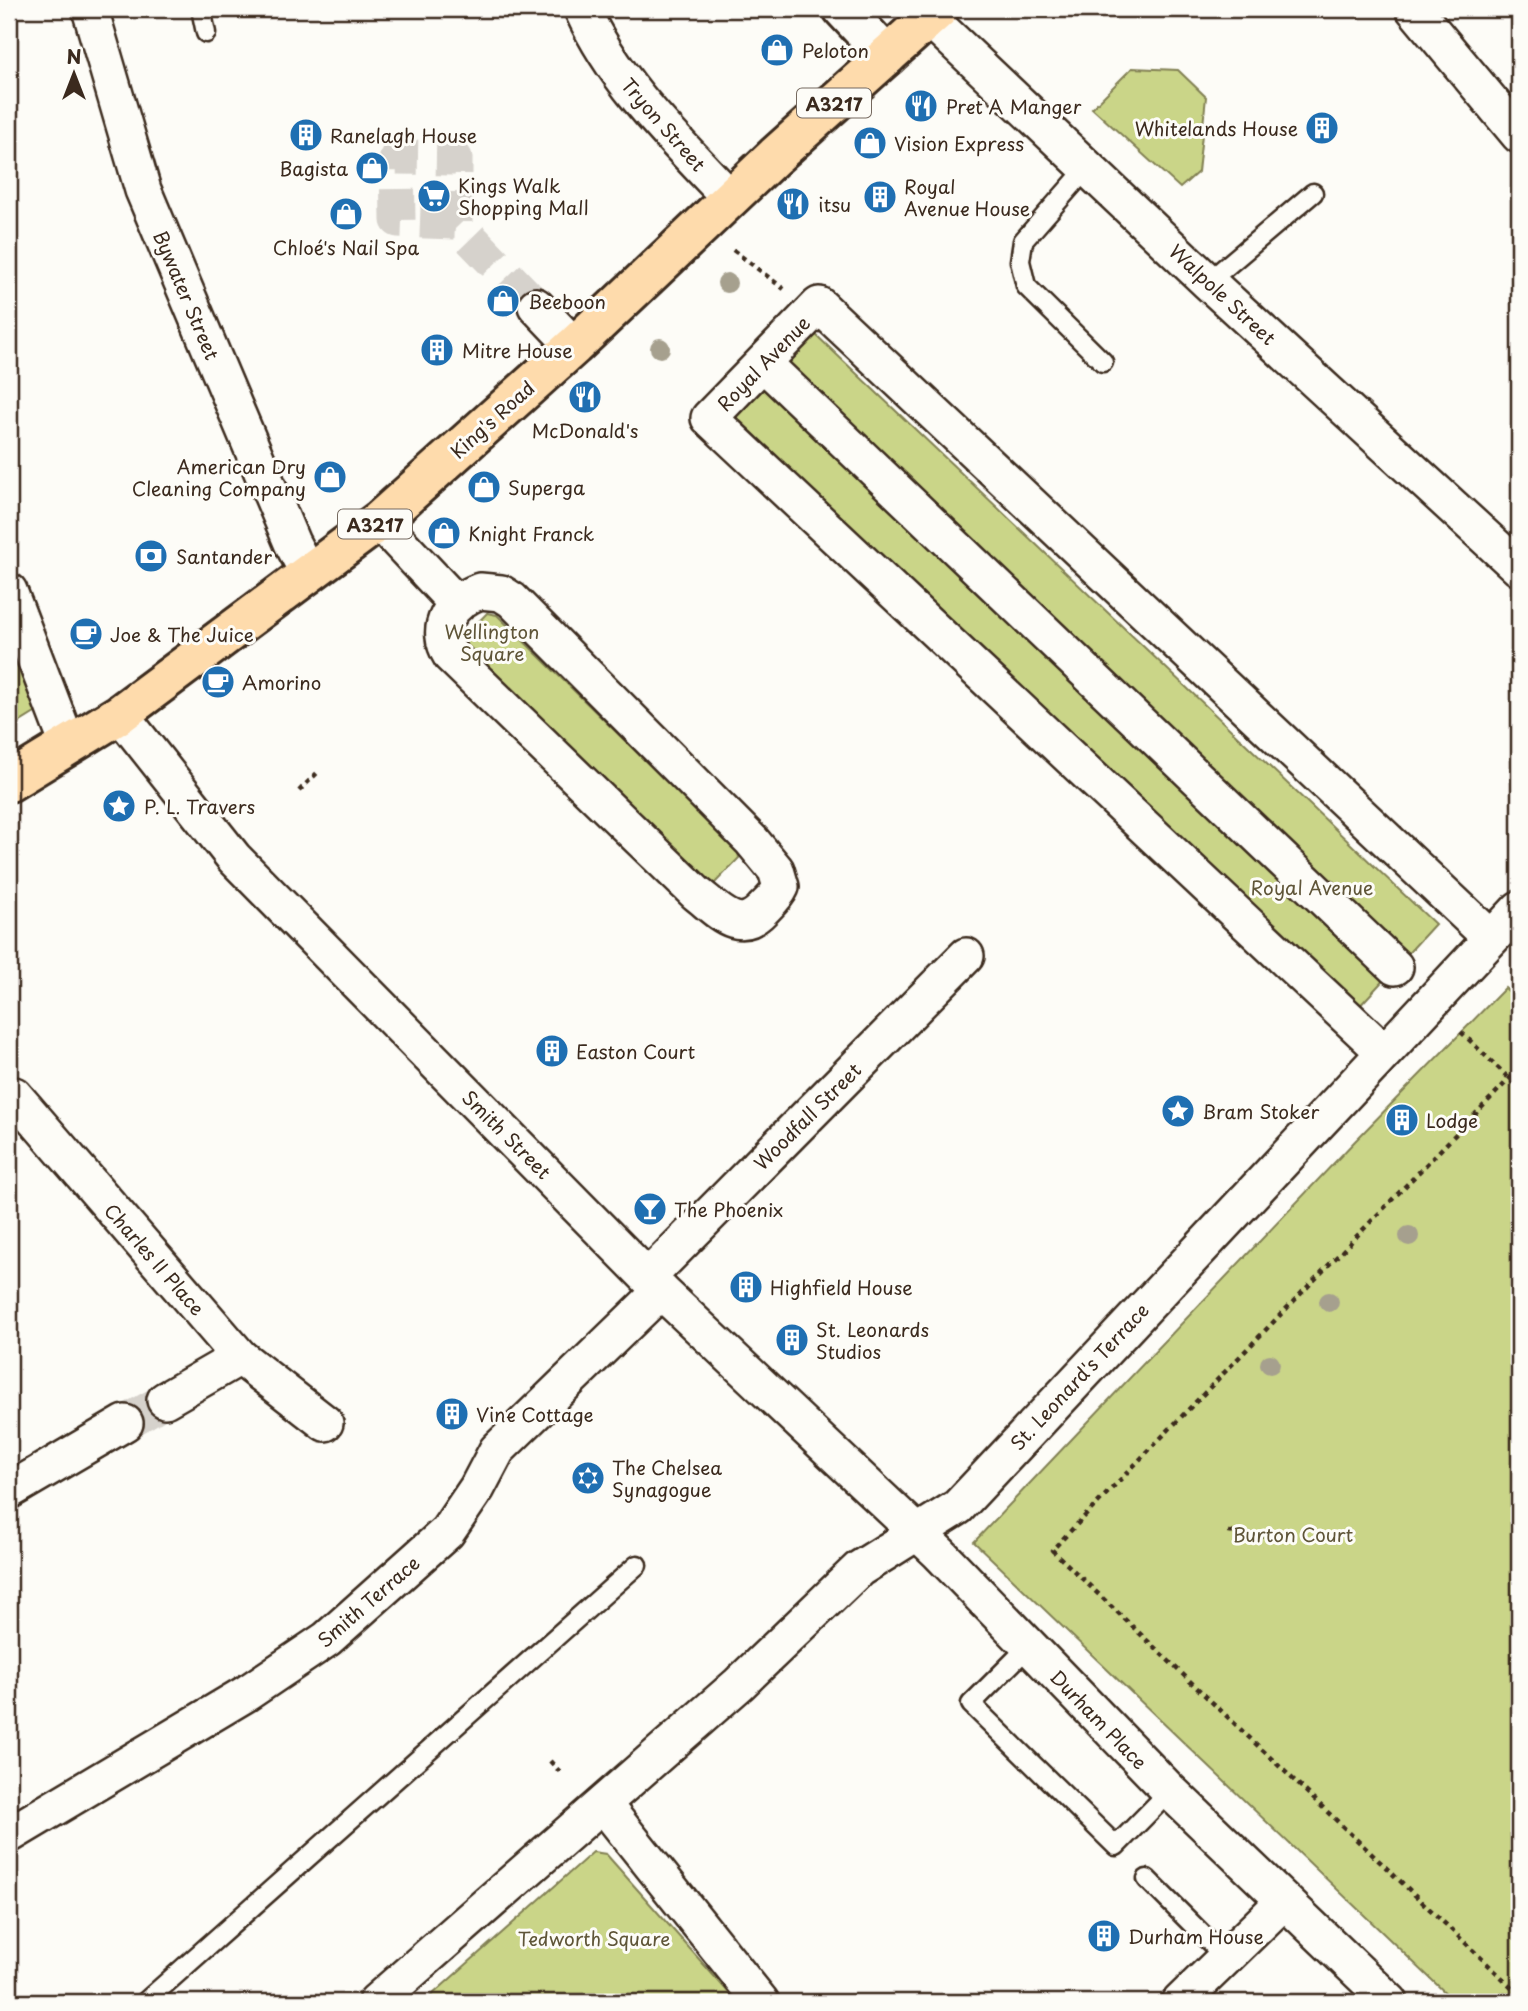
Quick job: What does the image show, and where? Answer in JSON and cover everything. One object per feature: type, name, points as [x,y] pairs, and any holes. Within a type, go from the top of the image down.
[{"type":"main road","name":"King's Road","points":[[9,782],[120,714],[379,521],[574,346],[934,13]]},
{"type":"street","name":"Bywater Street","points":[[90,9],[143,190],[292,543],[309,573]]},
{"type":"street","name":"Tryon Street","points":[[582,9],[608,56],[636,97],[731,199]]},
{"type":"street","points":[[843,9],[887,56]]},
{"type":"street","points":[[1414,9],[1519,135]]},
{"type":"street","name":"Walpole Street","points":[[934,13],[1087,168],[1519,568]]},
{"type":"street","name":"Royal Avenue","points":[[1384,1052],[709,418],[820,305],[1491,938]]},
{"type":"street","points":[[536,306],[574,346]]},
{"type":"street","points":[[763,363],[1395,967]]},
{"type":"street","points":[[379,521],[457,604]]},
{"type":"street","points":[[9,591],[68,745]]},
{"type":"street","points":[[480,592],[501,593],[512,600],[752,841],[776,870],[781,887],[756,917],[749,922],[730,919],[696,893],[451,656],[443,634],[449,613],[457,604],[480,592]]},
{"type":"street","name":"Smith Street","points":[[120,714],[234,858],[654,1284],[918,1533]]},
{"type":"street","name":"St. Leonard's Terrace","points":[[603,1804],[739,1684],[859,1569],[958,1507],[1519,909]]},
{"type":"street","name":"Woodfall Street","points":[[654,1284],[966,956]]},
{"type":"street","name":"Charles II Place","points":[[13,1095],[240,1357],[325,1423]]},
{"type":"street","name":"Smith Terrace","points":[[9,1836],[247,1693],[327,1639],[447,1532],[477,1488],[496,1450],[654,1284]]},
{"type":"street","points":[[165,1400],[240,1357]]},
{"type":"street","points":[[9,1491],[125,1423]]},
{"type":"street","name":"Durham Place","points":[[918,1533],[1170,1791],[1390,2002]]},
{"type":"street","points":[[376,2002],[603,1804],[761,2002]]},
{"type":"street","points":[[1180,2002],[1284,1901]]},
{"type":"lane","points":[[201,9],[206,33]]},
{"type":"lane","points":[[1087,168],[1023,241],[1020,261],[1026,286],[1103,362]]},
{"type":"lane","points":[[1208,282],[1313,193]]},
{"type":"lane","points":[[145,2002],[637,1565]]},
{"type":"lane","points":[[1028,1647],[971,1704],[1116,1846],[1170,1791]]},
{"type":"lane","points":[[1147,1879],[1226,1958]]},
{"type":"path","name":"Royal Avenue","points":[[727,245],[794,297]]},
{"type":"path","points":[[299,791],[318,772]]},
{"type":"path","points":[[1461,1032],[1519,1088]]},
{"type":"path","points":[[1519,1069],[1052,1550],[1519,1994]]},
{"type":"path","points":[[1228,1532],[1265,1536]]},
{"type":"path","points":[[550,1761],[560,1772]]},
{"type":"green space","points":[[1132,68],[1178,70],[1206,97],[1198,172],[1180,188],[1092,108]]},
{"type":"green space","name":"Royal Avenue","points":[[814,333],[1435,924],[1356,1010],[735,416]]},
{"type":"green space","name":"Wellington Square","points":[[487,613],[497,615],[738,852],[739,858],[714,884],[710,884],[464,645],[464,637]]},
{"type":"green space","points":[[9,620],[38,711],[9,729]]},
{"type":"green space","name":"Burton Court","points":[[1505,988],[1519,1001],[1519,2002],[1455,2002],[974,1542],[1355,1141]]},
{"type":"green space","name":"Tedworth Square","points":[[593,1852],[606,1854],[737,2002],[424,2002]]},
{"type":"tunnel","points":[[455,222],[398,220],[397,157],[455,158],[455,222],[536,306]]},
{"type":"tunnel","points":[[125,1423],[165,1400]]},
{"type":"place","name":"Peloton","points":[[777,50]]},
{"type":"place","name":"Pret A Manger","points":[[921,106]]},
{"type":"place","name":"Whitelands House","points":[[1322,128]]},
{"type":"place","name":"Ranelagh House","points":[[306,135]]},
{"type":"place","name":"Vision Express","points":[[870,143]]},
{"type":"place","name":"Bagista","points":[[372,168]]},
{"type":"place","name":"Kings Walk Shopping Mall","points":[[434,196]]},
{"type":"place","name":"Royal Avenue House","points":[[880,197]]},
{"type":"place","name":"itsu","points":[[793,204]]},
{"type":"place","name":"Chloé's Nail Spa","points":[[346,214]]},
{"type":"place","name":"Beeboon","points":[[503,301]]},
{"type":"place","name":"Mitre House","points":[[437,350]]},
{"type":"place","name":"McDonald's","points":[[585,397]]},
{"type":"place","name":"American Dry Cleaning Company","points":[[330,477]]},
{"type":"place","name":"Superga","points":[[484,487]]},
{"type":"place","name":"Knight Franck","points":[[444,533]]},
{"type":"place","name":"Santander","points":[[151,556]]},
{"type":"place","name":"Joe & The Juice","points":[[86,634]]},
{"type":"place","name":"Amorino","points":[[218,682]]},
{"type":"place","name":"P. L. Travers","points":[[119,806]]},
{"type":"place","name":"Easton Court","points":[[552,1051]]},
{"type":"place","name":"Bram Stoker","points":[[1178,1111]]},
{"type":"place","name":"Lodge","points":[[1402,1120]]},
{"type":"place","name":"The Phoenix","points":[[650,1209]]},
{"type":"place","name":"Highfield House","points":[[746,1287]]},
{"type":"place","name":"St. Leonards Studios","points":[[792,1340]]},
{"type":"place","name":"Vine Cottage","points":[[452,1414]]},
{"type":"place","name":"The Chelsea Synagogue","points":[[588,1478]]},
{"type":"place","name":"Durham House","points":[[1104,1936]]}]
